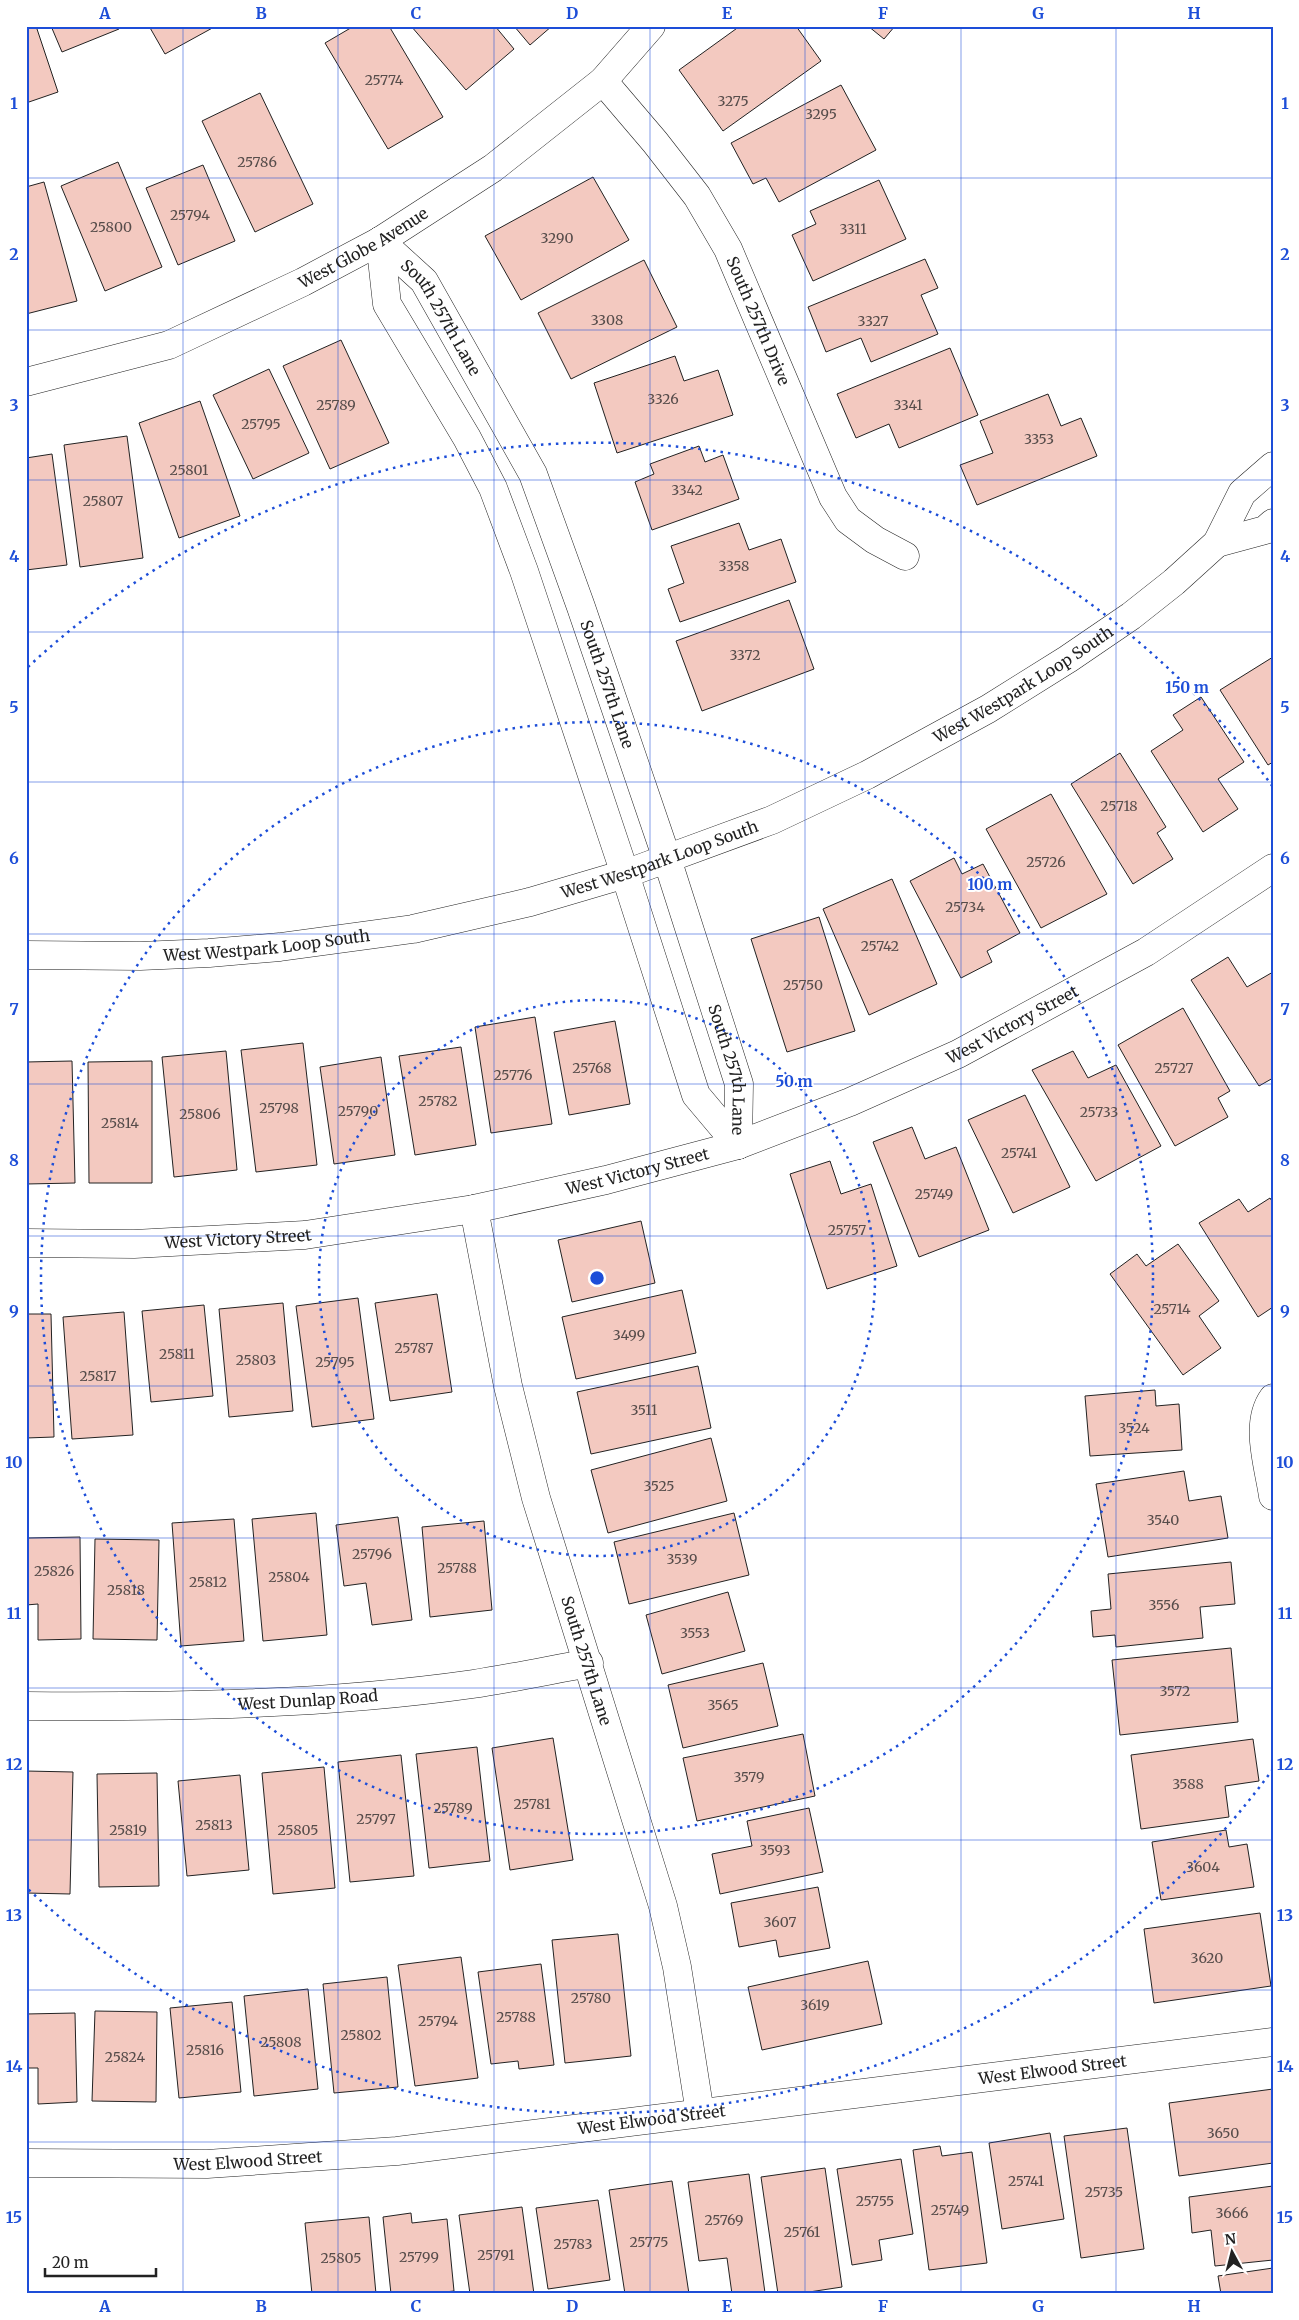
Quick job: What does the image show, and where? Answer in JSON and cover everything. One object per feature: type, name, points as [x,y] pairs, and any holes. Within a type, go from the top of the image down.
[{"type":"street","name":"West Globe Avenue","points":[[26,382],[169,345],[303,282],[380,241],[493,168],[603,81],[652,26]]},
{"type":"street","name":"South 257th Drive","points":[[603,81],[655,142],[697,196],[728,250],[833,497],[848,520],[875,540],[905,556]]},
{"type":"street","name":"South 257th Lane","points":[[380,241],[424,281],[533,474],[581,607],[667,860],[739,1084],[738,1145]]},
{"type":"street","name":"South 257th Lane","points":[[380,241],[387,304],[467,438],[493,488],[524,571],[696,1095],[738,1145]]},
{"type":"street","points":[[1218,543],[1242,493],[1273,466]]},
{"type":"street","points":[[1218,543],[1266,530],[1273,523]]},
{"type":"street","name":"West Westpark Loop South","points":[[26,955],[140,956],[209,953],[373,936],[464,918],[625,874],[667,860],[780,816],[867,774],[988,709],[1068,659],[1130,616],[1174,582],[1218,543]]},
{"type":"street","name":"West Victory Street","points":[[26,1243],[134,1244],[305,1235],[474,1209],[606,1180],[738,1145],[850,1102],[958,1054],[1146,952],[1273,868]]},
{"type":"street","name":"South 257th Lane","points":[[474,1209],[508,1386],[536,1498],[663,1906],[677,1967],[700,2112]]},
{"type":"street","points":[[1270,1403],[1264,1432],[1273,1496]]},
{"type":"street","name":"West Dunlap Road","points":[[26,1706],[247,1704],[353,1696],[473,1684],[588,1663]]},
{"type":"street","name":"West Elwood Street","points":[[26,2163],[207,2164],[397,2151],[1273,2042]]},
{"type":"building","points":[[26,26],[36,26],[58,92],[26,103]]},
{"type":"building","points":[[51,26],[118,26],[119,29],[62,52]]},
{"type":"building","points":[[149,26],[216,26],[165,54]]},
{"type":"building","points":[[354,26],[389,26],[443,117],[388,149],[325,43]]},
{"type":"building","points":[[411,26],[495,26],[514,49],[466,90]]},
{"type":"building","points":[[514,26],[552,26],[530,45]]},
{"type":"building","points":[[740,26],[796,26],[821,61],[723,131],[679,70]]},
{"type":"building","points":[[868,26],[895,26],[884,39]]},
{"type":"building","points":[[841,85],[876,150],[779,202],[766,178],[753,184],[731,143]]},
{"type":"building","points":[[260,93],[313,204],[255,232],[202,121]]},
{"type":"building","points":[[118,162],[162,267],[105,291],[61,186]]},
{"type":"building","points":[[203,165],[235,241],[178,265],[146,188]]},
{"type":"building","points":[[593,177],[629,240],[521,300],[485,236]]},
{"type":"building","points":[[879,180],[906,239],[813,281],[792,235],[816,224],[810,211]]},
{"type":"building","points":[[44,182],[77,301],[26,314],[26,187]]},
{"type":"building","points":[[925,259],[938,288],[921,295],[938,334],[871,362],[861,338],[826,352],[808,307]]},
{"type":"building","points":[[644,260],[677,327],[571,379],[538,313]]},
{"type":"building","points":[[341,340],[389,443],[330,469],[283,366]]},
{"type":"building","points":[[950,348],[978,415],[899,448],[889,424],[856,438],[837,394]]},
{"type":"building","points":[[675,356],[684,381],[718,370],[733,415],[617,453],[594,383]]},
{"type":"building","points":[[269,369],[309,453],[253,479],[213,395]]},
{"type":"building","points":[[1048,394],[1061,426],[1081,418],[1097,456],[977,505],[960,465],[993,453],[980,421]]},
{"type":"building","points":[[200,401],[240,516],[179,538],[139,423]]},
{"type":"building","points":[[127,436],[143,558],[80,567],[64,445]]},
{"type":"building","points":[[699,446],[705,462],[723,455],[739,499],[652,530],[635,482],[654,474],[650,464]]},
{"type":"building","points":[[52,454],[67,565],[26,570],[26,458]]},
{"type":"building","points":[[739,523],[749,550],[781,539],[796,582],[680,622],[668,589],[684,583],[671,546]]},
{"type":"building","points":[[789,600],[814,669],[702,711],[676,641]]},
{"type":"building","points":[[1273,657],[1273,762],[1268,765],[1220,690]]},
{"type":"building","points":[[1201,697],[1244,762],[1218,779],[1238,809],[1203,832],[1151,751],[1183,730],[1173,715]]},
{"type":"building","points":[[1120,753],[1166,827],[1157,833],[1173,859],[1133,884],[1071,784]]},
{"type":"building","points":[[1051,794],[1107,894],[1041,928],[986,829]]},
{"type":"building","points":[[954,858],[962,874],[983,864],[1020,933],[987,951],[992,962],[961,978],[910,881]]},
{"type":"building","points":[[892,879],[937,984],[869,1015],[823,909]]},
{"type":"building","points":[[819,917],[855,1031],[787,1052],[751,939]]},
{"type":"building","points":[[1228,957],[1247,987],[1273,972],[1273,1078],[1259,1086],[1191,980]]},
{"type":"building","points":[[1183,1008],[1230,1091],[1218,1098],[1228,1117],[1175,1146],[1118,1045]]},
{"type":"building","points":[[535,1017],[552,1124],[491,1133],[475,1027]]},
{"type":"building","points":[[615,1021],[630,1104],[569,1115],[554,1032]]},
{"type":"building","points":[[303,1043],[317,1165],[256,1172],[241,1050]]},
{"type":"building","points":[[461,1047],[476,1145],[415,1155],[399,1056]]},
{"type":"building","points":[[226,1051],[237,1170],[174,1177],[162,1057]]},
{"type":"building","points":[[1073,1051],[1088,1078],[1116,1065],[1161,1146],[1096,1181],[1032,1070]]},
{"type":"building","points":[[381,1057],[395,1155],[334,1164],[320,1067]]},
{"type":"building","points":[[72,1061],[75,1183],[26,1184],[26,1062]]},
{"type":"building","points":[[152,1061],[152,1183],[89,1183],[88,1062]]},
{"type":"building","points":[[1025,1095],[1070,1187],[1013,1213],[968,1120]]},
{"type":"building","points":[[912,1127],[925,1159],[956,1147],[989,1230],[919,1257],[873,1142]]},
{"type":"building","points":[[830,1161],[841,1194],[871,1184],[897,1266],[827,1289],[790,1174]]},
{"type":"building","points":[[1270,1198],[1273,1203],[1273,1307],[1258,1317],[1199,1223],[1239,1199],[1248,1212]]},
{"type":"building","points":[[641,1221],[655,1283],[572,1302],[558,1240]]},
{"type":"building","points":[[1178,1244],[1219,1301],[1199,1316],[1221,1348],[1183,1375],[1110,1274],[1137,1254],[1146,1266]]},
{"type":"building","points":[[682,1290],[696,1353],[576,1379],[562,1317]]},
{"type":"building","points":[[437,1294],[452,1392],[390,1401],[375,1303]]},
{"type":"building","points":[[358,1298],[374,1419],[312,1427],[296,1306]]},
{"type":"building","points":[[283,1303],[293,1411],[229,1417],[219,1309]]},
{"type":"building","points":[[204,1305],[213,1396],[151,1402],[142,1311]]},
{"type":"building","points":[[124,1312],[133,1435],[72,1439],[63,1317]]},
{"type":"building","points":[[26,1314],[51,1314],[54,1437],[26,1438]]},
{"type":"building","points":[[698,1366],[711,1428],[591,1454],[577,1392]]},
{"type":"building","points":[[1155,1390],[1156,1406],[1179,1404],[1182,1450],[1090,1456],[1085,1396]]},
{"type":"building","points":[[711,1438],[727,1501],[608,1533],[591,1470]]},
{"type":"building","points":[[1184,1471],[1189,1501],[1221,1496],[1228,1538],[1108,1557],[1096,1484]]},
{"type":"building","points":[[316,1513],[327,1635],[263,1641],[252,1519]]},
{"type":"building","points":[[734,1513],[749,1575],[629,1604],[614,1542]]},
{"type":"building","points":[[398,1517],[412,1620],[372,1625],[366,1583],[344,1586],[336,1525]]},
{"type":"building","points":[[234,1519],[244,1641],[181,1646],[172,1523]]},
{"type":"building","points":[[484,1521],[492,1610],[430,1617],[422,1527]]},
{"type":"building","points":[[80,1537],[81,1639],[38,1640],[38,1604],[26,1605],[26,1538]]},
{"type":"building","points":[[95,1539],[159,1540],[157,1640],[93,1639]]},
{"type":"building","points":[[1231,1562],[1235,1604],[1200,1607],[1203,1638],[1116,1647],[1115,1635],[1093,1637],[1091,1611],[1111,1609],[1108,1574]]},
{"type":"building","points":[[728,1592],[745,1651],[662,1674],[646,1615]]},
{"type":"building","points":[[1231,1648],[1238,1722],[1120,1735],[1112,1660]]},
{"type":"building","points":[[763,1663],[778,1726],[683,1748],[668,1685]]},
{"type":"building","points":[[803,1734],[815,1796],[697,1821],[683,1758]]},
{"type":"building","points":[[553,1738],[573,1860],[510,1870],[492,1748]]},
{"type":"building","points":[[1253,1739],[1259,1781],[1225,1786],[1229,1817],[1141,1829],[1131,1755]]},
{"type":"building","points":[[477,1747],[490,1861],[429,1868],[416,1754]]},
{"type":"building","points":[[401,1755],[414,1876],[350,1882],[338,1762]]},
{"type":"building","points":[[324,1767],[335,1888],[273,1894],[262,1773]]},
{"type":"building","points":[[26,1771],[73,1772],[70,1894],[26,1893]]},
{"type":"building","points":[[157,1773],[159,1886],[99,1887],[97,1774]]},
{"type":"building","points":[[240,1775],[249,1870],[187,1876],[178,1781]]},
{"type":"building","points":[[809,1808],[823,1872],[720,1894],[712,1854],[752,1846],[747,1821]]},
{"type":"building","points":[[1226,1830],[1229,1847],[1247,1844],[1254,1887],[1161,1900],[1152,1842]]},
{"type":"building","points":[[818,1887],[830,1948],[779,1957],[776,1940],[739,1947],[731,1903]]},
{"type":"building","points":[[1260,1913],[1271,1986],[1154,2003],[1144,1929]]},
{"type":"building","points":[[618,1934],[631,2056],[565,2063],[552,1940]]},
{"type":"building","points":[[461,1957],[478,2078],[415,2086],[398,1965]]},
{"type":"building","points":[[868,1961],[882,2024],[762,2050],[748,1987]]},
{"type":"building","points":[[541,1964],[554,2065],[519,2069],[518,2061],[491,2064],[478,1972]]},
{"type":"building","points":[[387,1977],[398,2087],[334,2093],[323,1984]]},
{"type":"building","points":[[308,1989],[318,2089],[254,2096],[244,1996]]},
{"type":"building","points":[[232,2002],[241,2092],[179,2098],[170,2008]]},
{"type":"building","points":[[95,2011],[157,2012],[156,2102],[92,2101]]},
{"type":"building","points":[[75,2013],[77,2102],[38,2104],[38,2068],[26,2068],[26,2014]]},
{"type":"building","points":[[1273,2089],[1273,2163],[1179,2176],[1169,2103]]},
{"type":"building","points":[[1127,2128],[1144,2249],[1081,2258],[1064,2136]]},
{"type":"building","points":[[1050,2133],[1064,2219],[1002,2229],[989,2143]]},
{"type":"building","points":[[940,2146],[942,2156],[972,2152],[987,2263],[929,2270],[913,2150]]},
{"type":"building","points":[[901,2159],[913,2234],[879,2240],[882,2260],[852,2265],[837,2169]]},
{"type":"building","points":[[825,2168],[842,2287],[796,2294],[778,2294],[761,2177]]},
{"type":"building","points":[[749,2174],[765,2293],[732,2294],[727,2258],[699,2261],[688,2182]]},
{"type":"building","points":[[672,2181],[689,2294],[625,2294],[609,2190]]},
{"type":"building","points":[[1273,2186],[1273,2260],[1215,2266],[1211,2230],[1192,2233],[1189,2197]]},
{"type":"building","points":[[598,2200],[610,2280],[548,2289],[536,2208]]},
{"type":"building","points":[[522,2207],[534,2294],[470,2294],[459,2215]]},
{"type":"building","points":[[411,2213],[412,2223],[447,2219],[454,2291],[426,2294],[391,2294],[383,2217]]},
{"type":"building","points":[[369,2217],[376,2294],[312,2294],[305,2223]]},
{"type":"building","points":[[1273,2268],[1273,2294],[1221,2294],[1218,2276]]}]
